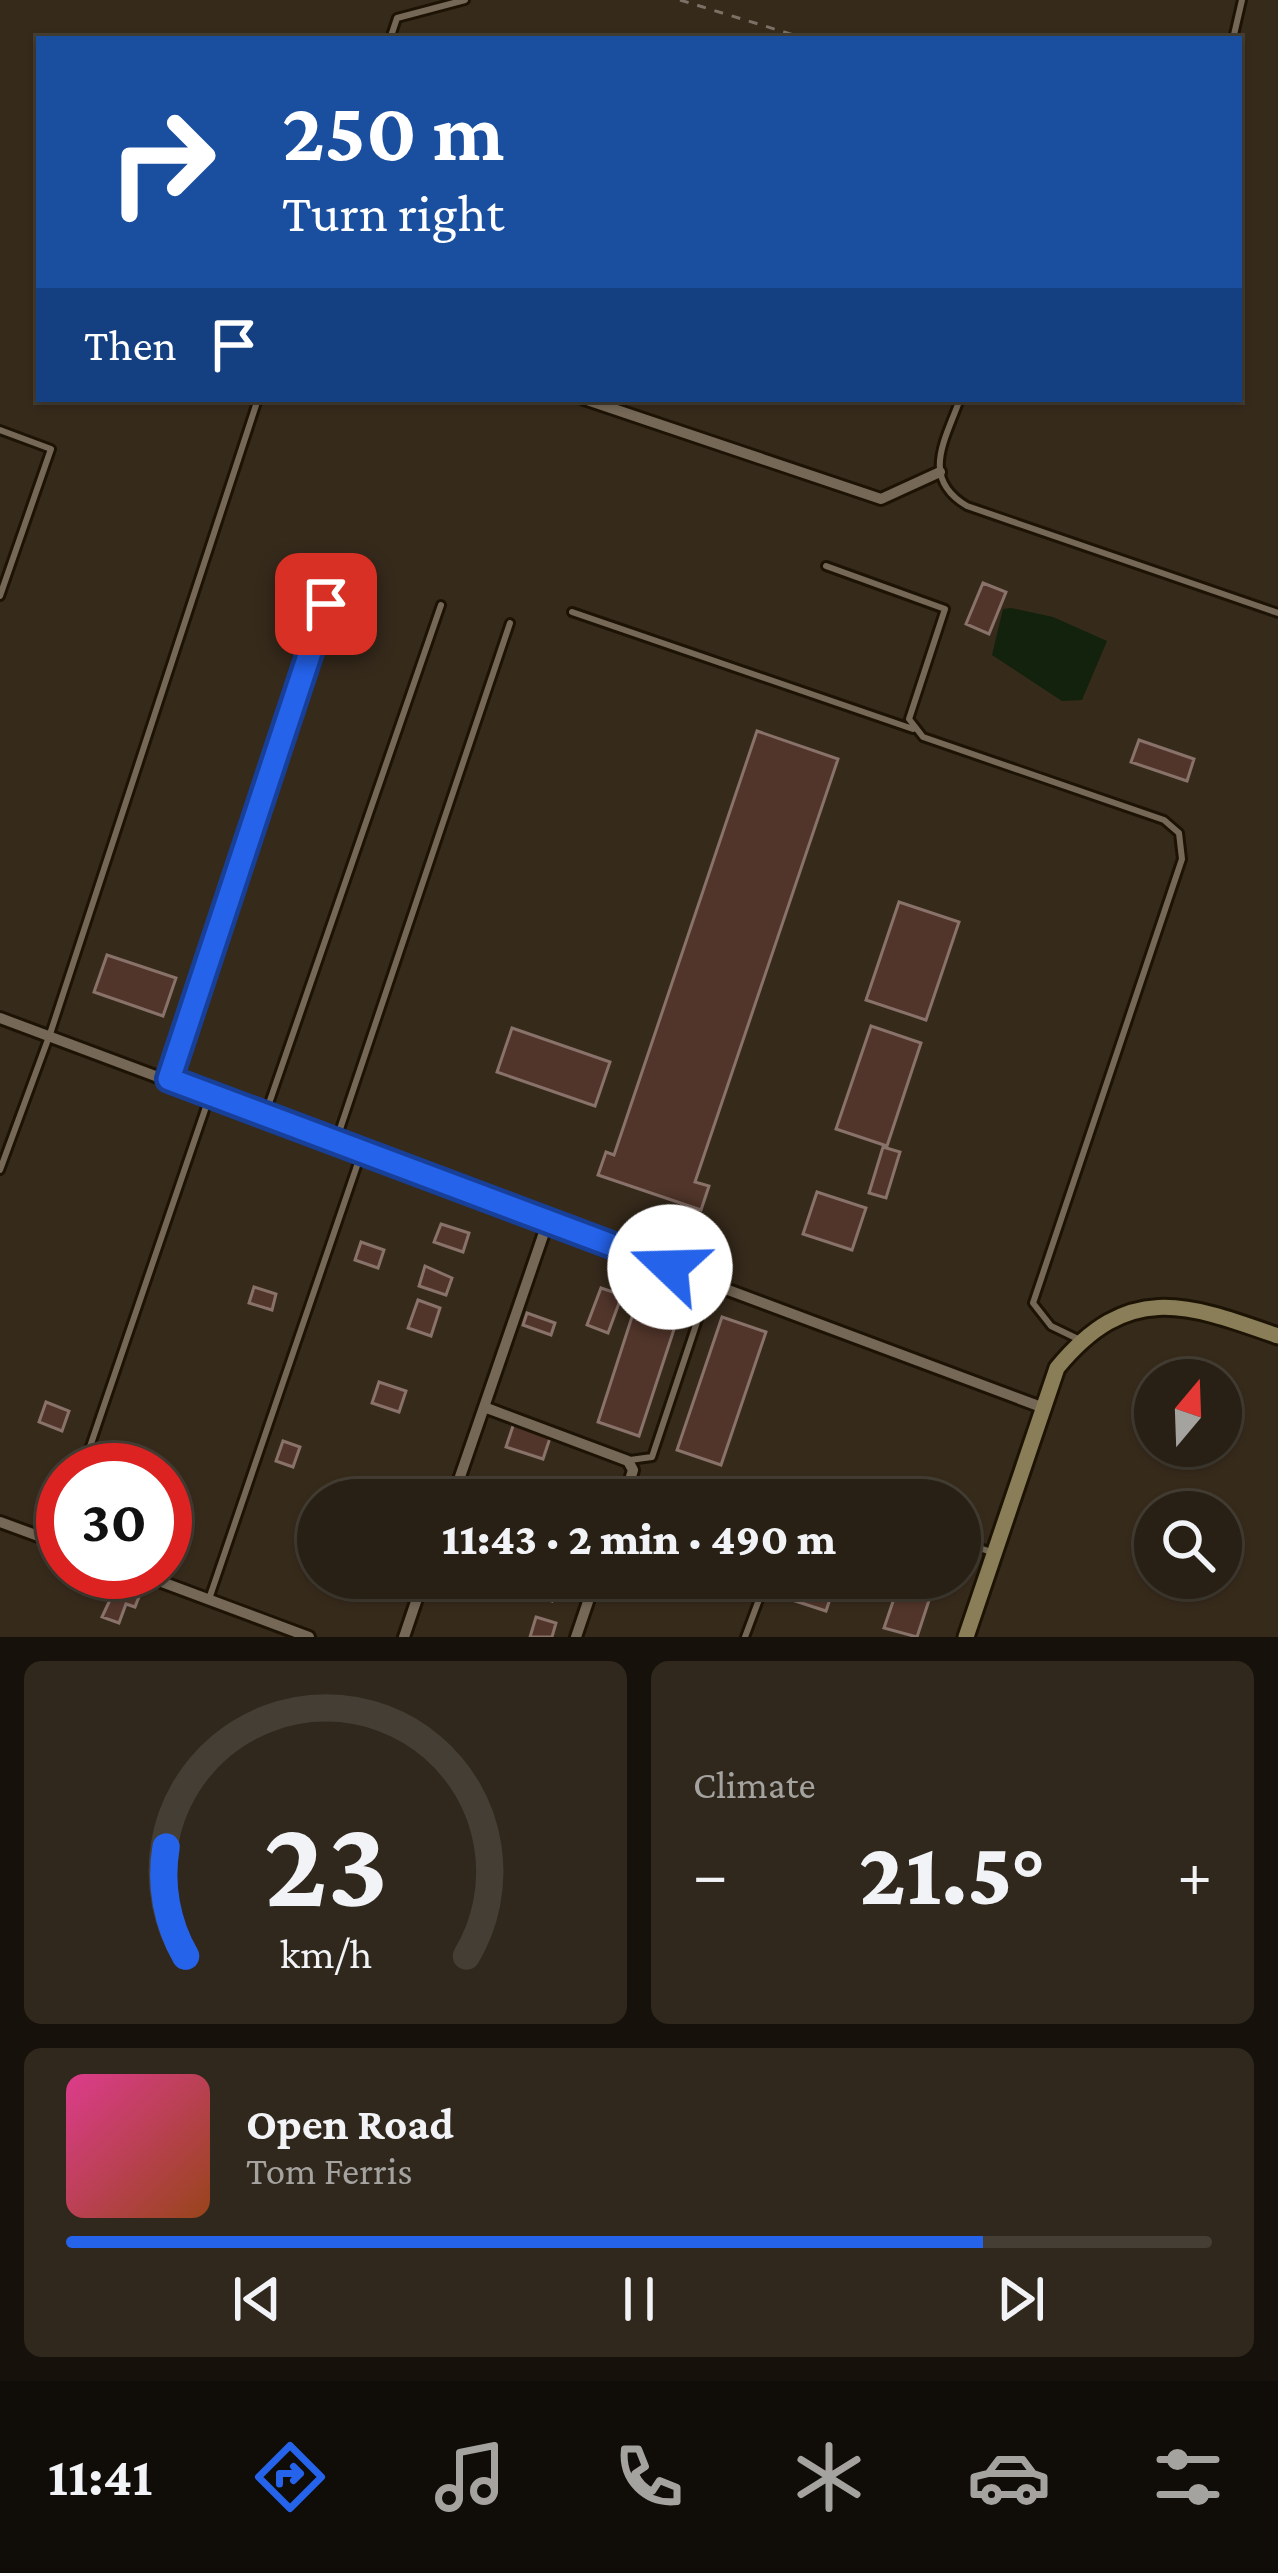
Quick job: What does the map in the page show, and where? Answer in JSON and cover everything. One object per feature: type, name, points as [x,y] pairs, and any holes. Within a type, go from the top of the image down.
[{"type":"main road","points":[[966,1637],[1058,1368],[1080,1340],[1118,1314],[1150,1305],[1196,1308],[1278,1336]]},
{"type":"street","points":[[593,402],[881,500],[940,472]]},
{"type":"street","points":[[0,1018],[1044,1408]]},
{"type":"street","points":[[459,1479],[548,1221]]},
{"type":"street","points":[[484,1407],[628,1461],[633,1470],[630,1479]]},
{"type":"street","points":[[0,1522],[36,1535]]},
{"type":"street","points":[[192,1593],[309,1637]]},
{"type":"street","points":[[404,1637],[417,1599]]},
{"type":"street","points":[[576,1637],[589,1599]]},
{"type":"lane","points":[[392,36],[397,18],[466,0]]},
{"type":"lane","points":[[1234,36],[1242,0]]},
{"type":"lane","points":[[0,1170],[50,1034],[257,402]]},
{"type":"lane","points":[[959,402],[940,455],[948,495],[967,506],[1278,613]]},
{"type":"lane","points":[[0,430],[51,449],[0,596]]},
{"type":"lane","points":[[169,1079],[340,561]]},
{"type":"lane","points":[[826,566],[945,609],[909,719],[913,729]]},
{"type":"lane","points":[[265,1115],[441,605]]},
{"type":"lane","points":[[572,612],[1164,820],[1182,841],[1182,859],[1033,1304],[1052,1326],[1080,1340]]},
{"type":"lane","points":[[335,1141],[510,623]]},
{"type":"lane","points":[[91,1443],[210,1094]]},
{"type":"lane","points":[[208,1599],[362,1151]]},
{"type":"lane","points":[[628,1461],[652,1457],[710,1282]]},
{"type":"lane","points":[[981,1548],[994,1553]]},
{"type":"lane","points":[[745,1637],[759,1599]]},
{"type":"path","points":[[680,0],[797,36]]},
{"type":"shaded area","points":[[1003,609],[1053,617],[1107,641],[1082,700],[1062,701],[992,655]]},
{"type":"building","points":[[983,583],[1006,592],[989,634],[966,624]]},
{"type":"building","points":[[757,731],[838,759],[695,1182],[709,1186],[701,1210],[598,1175],[606,1152],[614,1155]]},
{"type":"building","points":[[1139,740],[1194,759],[1187,781],[1131,762]]},
{"type":"building","points":[[899,902],[959,922],[926,1020],[866,1000]]},
{"type":"building","points":[[107,955],[176,978],[163,1016],[94,992]]},
{"type":"building","points":[[871,1026],[921,1043],[887,1146],[836,1129]]},
{"type":"building","points":[[512,1028],[610,1062],[595,1106],[497,1072]]},
{"type":"building","points":[[883,1147],[900,1152],[886,1198],[869,1193]]},
{"type":"building","points":[[817,1192],[866,1208],[852,1250],[803,1234]]},
{"type":"building","points":[[441,1224],[469,1233],[463,1252],[434,1242]]},
{"type":"building","points":[[361,1242],[384,1250],[378,1268],[355,1260]]},
{"type":"building","points":[[425,1266],[452,1278],[446,1295],[419,1286]]},
{"type":"building","points":[[254,1287],[276,1294],[272,1310],[249,1303]]},
{"type":"building","points":[[601,1288],[622,1295],[608,1333],[587,1325]]},
{"type":"building","points":[[641,1289],[683,1302],[639,1436],[598,1422]]},
{"type":"building","points":[[418,1300],[440,1308],[431,1336],[408,1328]]},
{"type":"building","points":[[527,1313],[555,1323],[551,1335],[523,1325]]},
{"type":"building","points":[[722,1317],[766,1332],[721,1465],[677,1450]]},
{"type":"building","points":[[379,1382],[406,1391],[399,1412],[372,1403]]},
{"type":"building","points":[[46,1402],[69,1411],[62,1431],[39,1422]]},
{"type":"building","points":[[514,1423],[551,1435],[543,1459],[506,1447]]},
{"type":"building","points":[[283,1441],[300,1447],[293,1467],[276,1461]]},
{"type":"building","points":[[110,1599],[138,1599],[135,1607],[126,1604],[119,1623],[102,1617]]},
{"type":"building","points":[[789,1599],[830,1599],[826,1611]]},
{"type":"building","points":[[894,1599],[929,1599],[917,1637],[884,1628]]},
{"type":"building","points":[[536,1617],[556,1623],[552,1637],[530,1637]]},
{"type":"route","points":[[326,604],[169,1079],[670,1267]]}]
